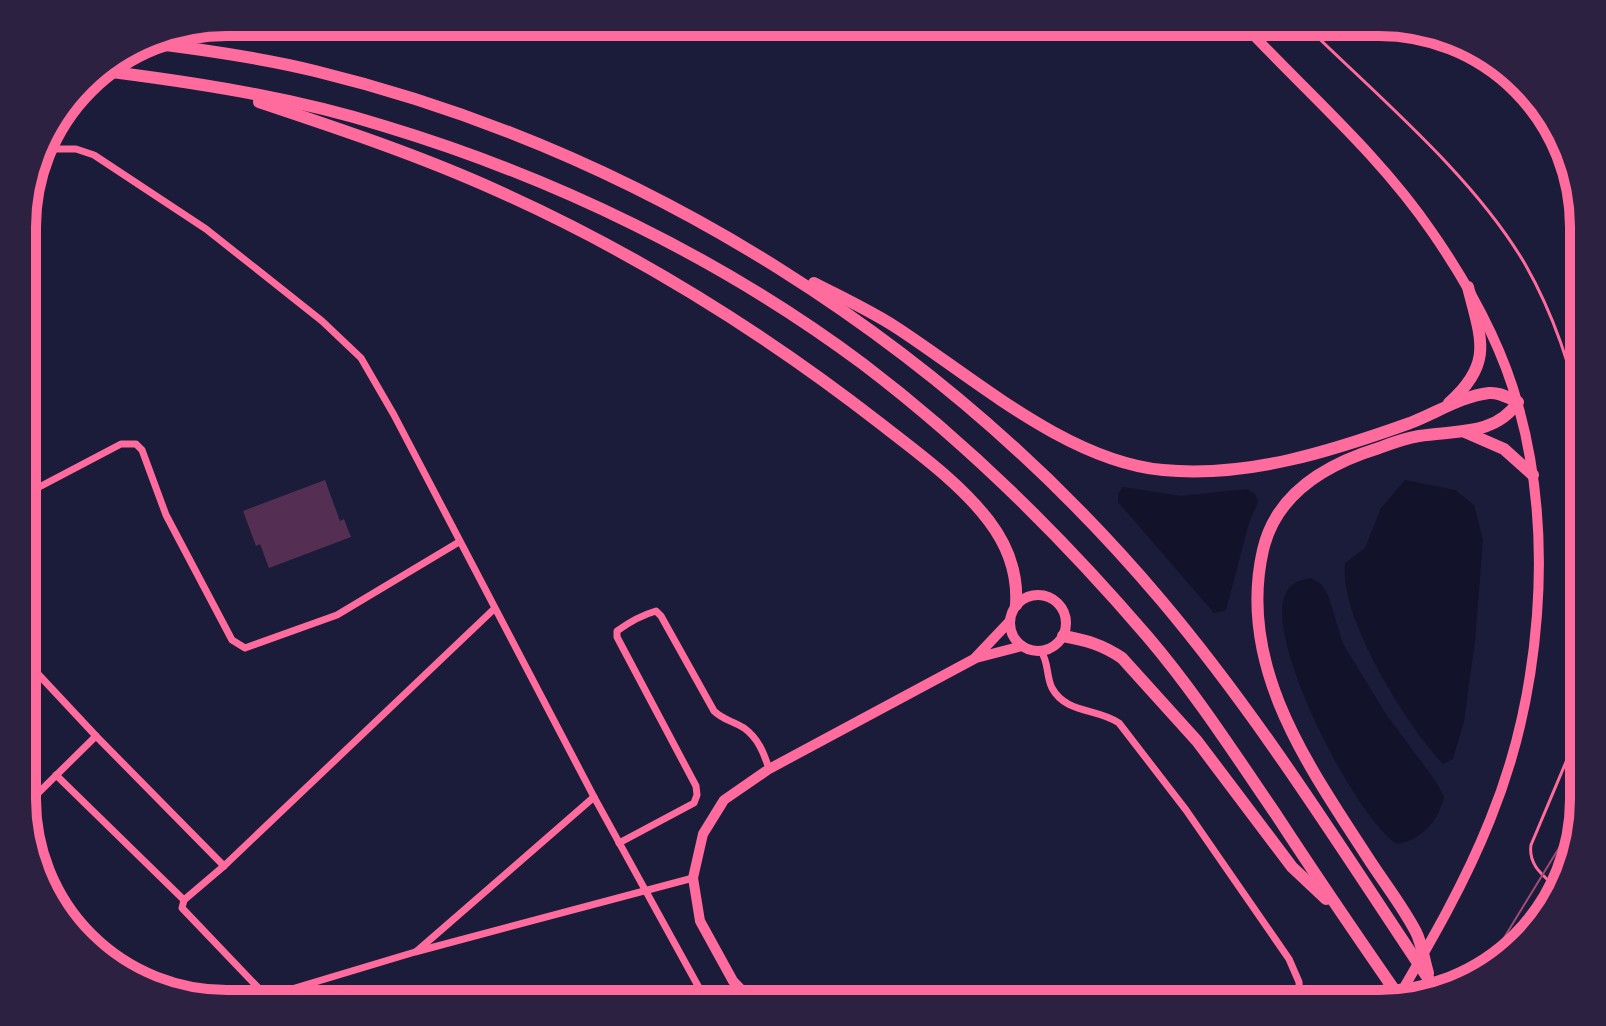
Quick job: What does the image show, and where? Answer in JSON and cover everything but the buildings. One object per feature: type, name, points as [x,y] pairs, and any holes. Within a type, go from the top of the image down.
[{"type":"highway","points":[[167,46],[315,71],[463,116],[523,138],[607,175],[892,325],[1019,411],[1068,440],[1124,463],[1160,470],[1204,473],[1248,469],[1293,459],[1411,423],[1487,393],[1502,394],[1518,402],[1507,417],[1483,429],[1414,436],[1349,457],[1323,470],[1298,488],[1278,513],[1265,540],[1258,573],[1256,600],[1260,641],[1275,697],[1301,751],[1417,934],[1432,982]]},
{"type":"highway","points":[[115,73],[279,99],[380,124],[554,187],[687,253],[861,364],[959,443],[1019,499],[1149,638],[1232,750],[1394,990]]},
{"type":"highway","points":[[220,88],[382,144],[496,189],[551,215],[667,279],[751,331],[842,394],[915,451],[971,501],[989,520],[1012,560],[1017,589],[1016,605]]},
{"type":"highway","points":[[737,242],[841,309],[953,393],[1038,469],[1127,560],[1194,641],[1253,720],[1331,831],[1430,983]]},
{"type":"highway","points":[[1440,410],[1473,377],[1480,361],[1480,337],[1468,287]]},
{"type":"highway","points":[[1462,431],[1504,449],[1533,475]]},
{"type":"highway","points":[[1063,636],[1088,640],[1122,658],[1197,741],[1292,867],[1343,916]]},
{"type":"main road","points":[[1255,36],[1367,148],[1425,222],[1468,287],[1518,402],[1533,475],[1537,517],[1537,600],[1526,693],[1504,784],[1451,907],[1404,988]]},
{"type":"main road","points":[[742,990],[733,981],[700,921],[693,878],[703,834],[724,800],[769,769],[974,659],[1022,646],[1041,651],[1050,649],[1063,636],[1065,618],[1062,609],[1049,597],[1031,596],[1016,605],[1010,621],[974,659]]},
{"type":"main road","points":[[1010,621],[1013,637],[1022,646]]},
{"type":"street","points":[[53,149],[76,149],[94,155],[231,247],[348,344],[371,373],[644,891],[700,990]]},
{"type":"street","points":[[36,489],[121,444],[136,444],[142,450],[166,515],[232,640],[245,648],[337,615],[459,542]]},
{"type":"street","points":[[260,990],[182,908],[184,900],[224,866],[494,609]]},
{"type":"street","points":[[619,843],[694,803],[697,795],[696,786],[617,637],[617,631],[649,613],[656,611],[661,616],[714,711],[722,720],[744,729],[763,749],[769,769]]},
{"type":"street","points":[[1041,651],[1046,659],[1051,686],[1059,697],[1069,706],[1108,715],[1119,723],[1186,810],[1289,959],[1299,990]]},
{"type":"street","points":[[36,672],[224,866]]},
{"type":"street","points":[[36,795],[96,736]]},
{"type":"street","points":[[56,775],[184,900]]},
{"type":"street","points":[[415,952],[594,797]]},
{"type":"street","points":[[286,990],[415,952],[693,878]]},
{"type":"path","points":[[1317,36],[1417,133],[1477,199],[1515,250],[1537,287],[1555,326],[1570,374]]},
{"type":"path","points":[[1551,882],[1535,868],[1531,845],[1570,752]]},
{"type":"shaded area","points":[[1405,480],[1455,490],[1474,505],[1483,540],[1475,640],[1464,721],[1453,759],[1443,764],[1411,723],[1378,669],[1353,612],[1346,586],[1345,563],[1365,548],[1381,508]]},
{"type":"shaded area","points":[[1123,487],[1181,496],[1248,489],[1256,495],[1258,502],[1249,523],[1226,610],[1214,613],[1118,502],[1118,494]]},
{"type":"shaded area","points":[[1311,578],[1321,584],[1328,595],[1343,644],[1386,714],[1444,797],[1434,821],[1406,842],[1397,844],[1359,801],[1338,766],[1300,686],[1282,616],[1290,586]]},
{"type":"tram line","points":[[1497,949],[1566,837]]}]
